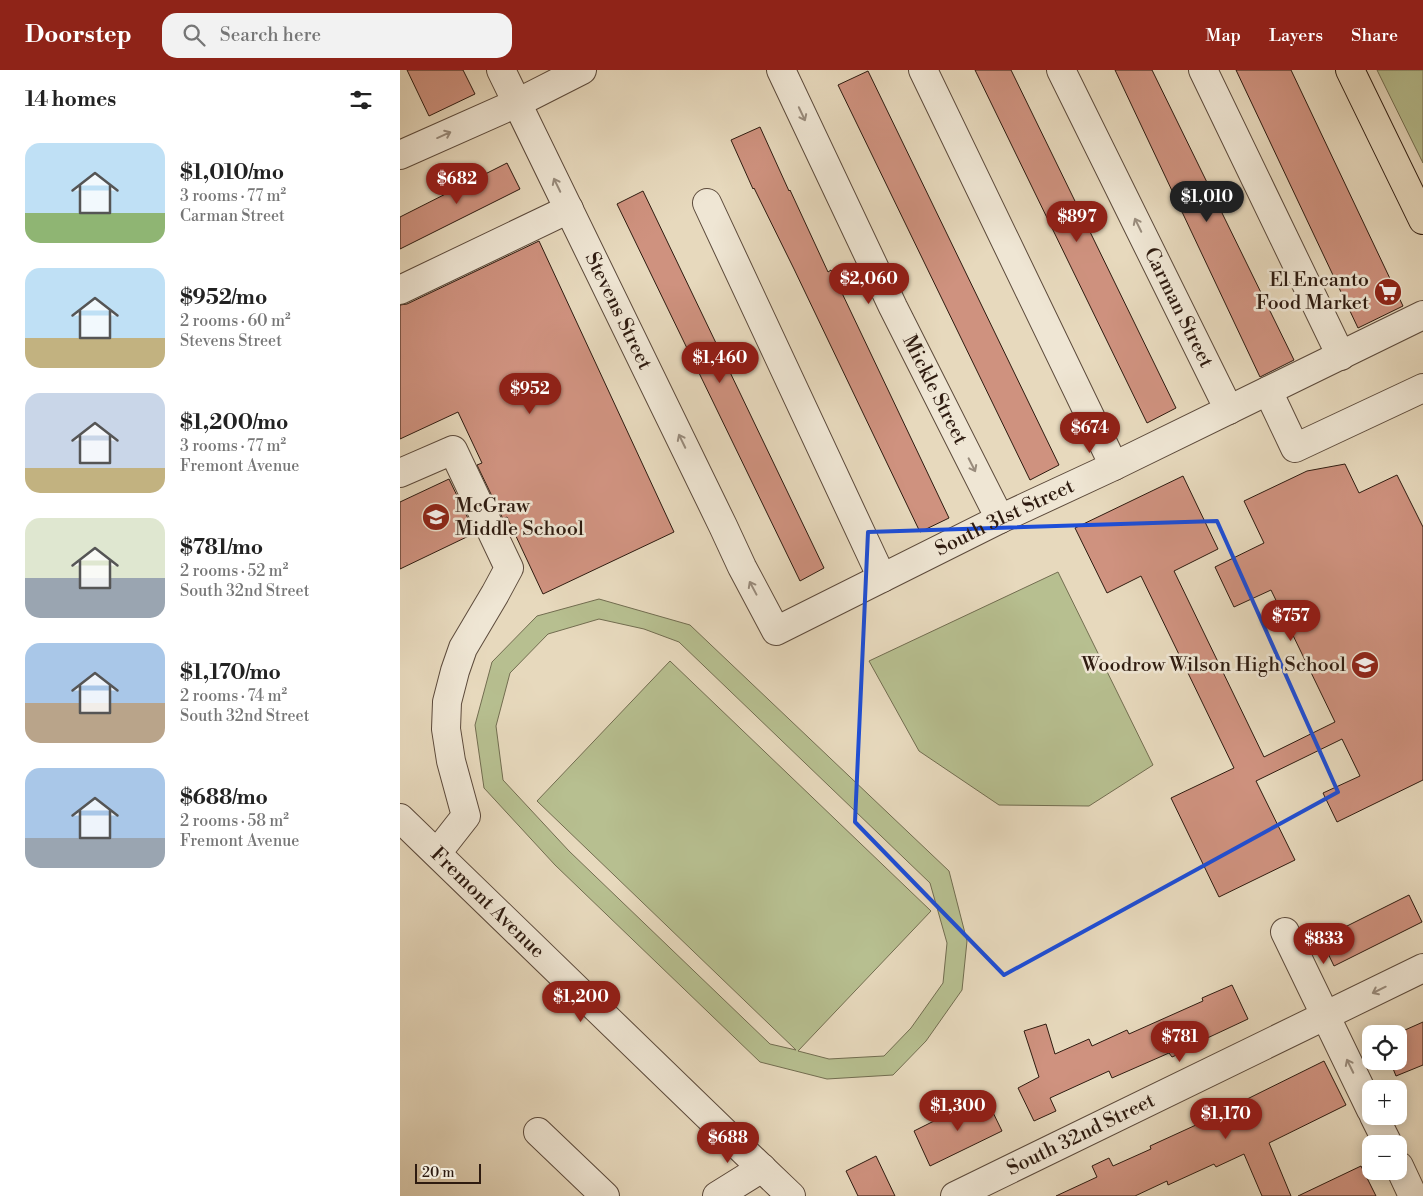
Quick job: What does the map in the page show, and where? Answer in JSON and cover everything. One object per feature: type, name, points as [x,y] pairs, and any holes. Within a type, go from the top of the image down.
[{"type":"main road","points":[[1350,70],[1423,220]]},
{"type":"street","name":"Stevens Street","points":[[501,70],[724,526],[742,567],[776,630]]},
{"type":"street","points":[[401,151],[516,103],[582,70]]},
{"type":"street","name":"Mickle Street","points":[[781,70],[893,307],[1000,519]]},
{"type":"street","points":[[923,70],[1114,466]]},
{"type":"street","name":"Carman Street","points":[[1061,70],[1228,410]]},
{"type":"street","points":[[1203,70],[1341,356]]},
{"type":"street","points":[[707,203],[882,578]]},
{"type":"street","points":[[400,290],[569,209]]},
{"type":"street","name":"South 31st Street","points":[[776,630],[1000,519],[1114,466],[1423,315]]},
{"type":"street","points":[[1268,391],[1295,448],[1423,388]]},
{"type":"street","points":[[400,473],[453,450],[509,568],[496,594],[463,648],[447,702],[446,729],[451,761],[466,816],[437,853]]},
{"type":"street","name":"Fremont Avenue","points":[[400,818],[791,1196]]},
{"type":"street","points":[[1285,932],[1362,1092]]},
{"type":"street","name":"South 32nd Street","points":[[955,1196],[1423,968]]},
{"type":"street","points":[[538,1132],[605,1196]]},
{"type":"street","points":[[717,1196],[762,1168]]},
{"type":"street","points":[[1406,1180],[1414,1196]]},
{"type":"highlighted area","points":[[1217,521],[1338,792],[1004,975],[855,822],[868,532]]},
{"type":"green space","points":[[1377,70],[1423,70],[1423,163]]},
{"type":"green space","points":[[1058,572],[1153,765],[1089,806],[999,805],[919,751],[869,661]]},
{"type":"green space","points":[[599,599],[690,625],[949,871],[967,941],[962,990],[926,1041],[893,1075],[827,1079],[760,1062],[555,865],[484,788],[475,725],[492,662],[537,616]],"holes":[[[599,619],[644,629],[679,642],[930,883],[947,943],[943,983],[911,1028],[884,1056],[829,1059],[798,1051],[931,911],[670,661],[537,801],[796,1050],[770,1044],[569,851],[503,780],[496,726],[510,673],[548,634]]]},
{"type":"building","points":[[407,70],[463,70],[475,94],[429,116]]},
{"type":"building","points":[[975,70],[1011,70],[1176,408],[1147,423]]},
{"type":"building","points":[[1115,70],[1152,70],[1294,360],[1260,377]]},
{"type":"building","points":[[1236,70],[1291,70],[1403,306],[1358,328]]},
{"type":"building","points":[[868,71],[1059,465],[1030,480],[838,85]]},
{"type":"building","points":[[760,127],[828,272],[831,270],[949,518],[920,532],[731,140]]},
{"type":"building","points":[[507,163],[520,189],[400,249],[400,217]]},
{"type":"building","points":[[643,191],[824,568],[800,581],[617,204]]},
{"type":"building","points":[[539,241],[674,532],[543,594],[507,517],[503,519],[477,465],[482,463],[458,412],[400,439],[400,305],[407,304]]},
{"type":"building","name":"Woodrow Wilson High School","points":[[1345,464],[1359,493],[1397,475],[1423,527],[1423,780],[1337,822],[1323,793],[1360,776],[1342,739],[1256,781],[1295,860],[1219,897],[1171,798],[1234,768],[1141,576],[1107,593],[1075,528],[1183,476],[1218,549],[1174,571],[1264,757],[1335,722],[1271,590],[1234,607],[1215,567],[1264,543],[1244,501],[1307,471]]},
{"type":"building","name":"McGraw Middle School","points":[[449,479],[475,533],[400,569],[400,502]]},
{"type":"building","points":[[1409,895],[1422,922],[1334,966],[1321,939]]},
{"type":"building","points":[[1232,985],[1248,1019],[1201,1041],[1202,1044],[1172,1057],[1169,1053],[1112,1078],[1109,1071],[1050,1098],[1056,1111],[1034,1121],[1018,1088],[1039,1077],[1024,1031],[1046,1024],[1055,1054],[1089,1039],[1092,1046],[1127,1030],[1129,1034],[1203,1001],[1202,998]]},
{"type":"building","points":[[1423,1022],[1423,1065],[1396,1076],[1394,1070],[1407,1070],[1407,1029]]},
{"type":"building","points":[[1324,1061],[1346,1105],[1269,1143],[1291,1196],[1262,1196],[1244,1154],[1216,1167],[1214,1164],[1168,1185],[1167,1181],[1135,1196],[1056,1196],[1097,1177],[1092,1166],[1109,1158],[1113,1166],[1151,1149],[1150,1146],[1196,1125],[1195,1123]]},
{"type":"building","points":[[986,1098],[1002,1131],[930,1166],[914,1131]]},
{"type":"building","points":[[876,1156],[895,1196],[858,1196],[846,1171]]},
{"type":"building","points":[[1361,1166],[1362,1180],[1368,1180],[1376,1196],[1298,1196]]},
{"type":"place","name":"El Encanto Food Market","points":[[1388,292]]},
{"type":"place","name":"McGraw Middle School","points":[[436,517]]},
{"type":"place","name":"Woodrow Wilson High School","points":[[1365,665]]}]
